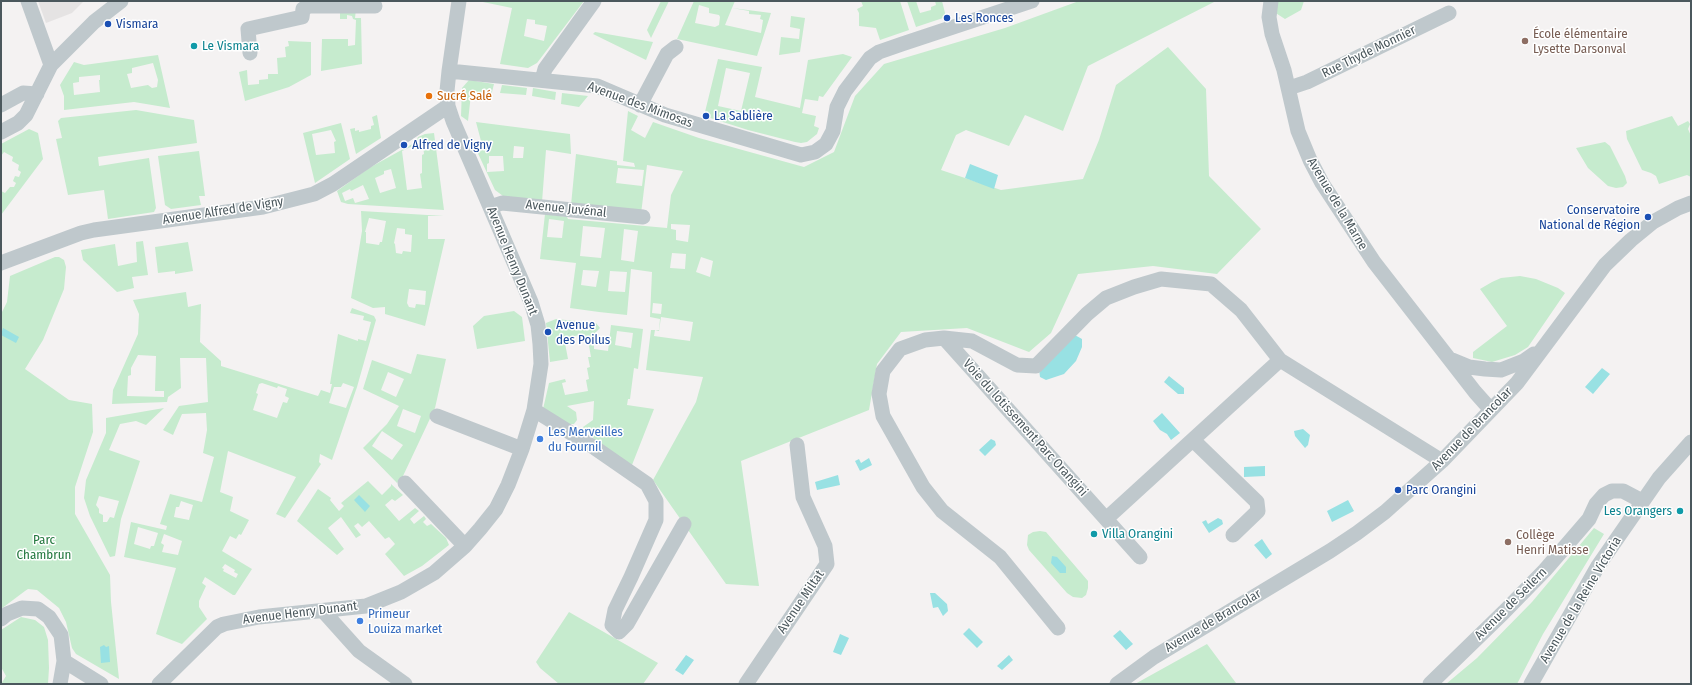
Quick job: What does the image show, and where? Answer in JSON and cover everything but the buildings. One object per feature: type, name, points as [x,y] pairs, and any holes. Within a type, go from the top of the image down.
[{"type":"street","points":[[28,1],[48,72]]},
{"type":"street","points":[[1,132],[18,123],[26,115],[48,72],[94,22],[121,1]]},
{"type":"street","name":"Avenue Henry Dunant","points":[[159,684],[217,627],[224,624],[259,617],[324,612],[366,606],[401,592],[434,573],[465,546],[496,509],[508,485],[522,449],[534,410],[541,364],[538,325],[529,297],[453,121],[448,106],[447,91],[449,71],[460,1]]},
{"type":"street","points":[[542,80],[545,70],[594,1]]},
{"type":"street","name":"Avenue des Mimosas","points":[[449,71],[597,86],[665,115],[801,155],[815,152],[826,144],[833,131],[837,107],[845,91],[870,58],[880,52],[902,44],[1032,1]]},
{"type":"street","name":"Avenue de la Marne","points":[[1270,1],[1269,17],[1271,29],[1289,88],[1302,144],[1322,183],[1374,262],[1475,392],[1491,410]]},
{"type":"street","points":[[250,53],[248,29],[302,17],[303,10],[309,4],[375,6]]},
{"type":"street","name":"Rue Thyde Monnier","points":[[1289,88],[1307,82],[1449,14]]},
{"type":"street","points":[[640,105],[667,54],[676,47]]},
{"type":"street","points":[[1,105],[23,93],[37,94]]},
{"type":"street","name":"Avenue Alfred de Vigny","points":[[1,263],[81,233],[94,230],[262,207],[314,194],[333,184],[448,106]]},
{"type":"street","name":"Avenue Juvénal","points":[[490,207],[502,202],[643,217]]},
{"type":"street","name":"Avenue de Brancolar","points":[[1117,684],[1154,657],[1357,533],[1406,495],[1442,461],[1517,383],[1605,265],[1631,240],[1653,222],[1678,208],[1691,203]]},
{"type":"street","name":"Voie du lotissement Parc Orangini","points":[[1058,628],[1000,557],[942,511],[923,487],[883,416],[879,394],[883,371],[900,349],[925,340],[944,338],[972,341],[1017,366],[1036,366],[1087,314],[1106,298],[1134,287],[1161,279],[1211,284],[1241,310],[1280,360],[1442,461]]},
{"type":"street","name":"Voie du lotissement Parc Orangini","points":[[944,338],[1140,557]]},
{"type":"street","points":[[1451,360],[1469,367],[1484,370],[1501,370],[1524,361],[1544,346]]},
{"type":"street","points":[[1106,519],[1280,360]]},
{"type":"street","points":[[534,410],[595,448],[647,484],[656,501],[656,520],[615,610],[612,625],[619,632],[627,624],[684,524]]},
{"type":"street","points":[[437,416],[522,449]]},
{"type":"street","points":[[1193,440],[1257,502],[1258,511],[1233,535]]},
{"type":"street","name":"Avenue de la Reine Victoria","points":[[1531,684],[1598,566],[1659,478],[1691,442]]},
{"type":"street","name":"Avenue Miltat","points":[[746,684],[827,564],[825,546],[804,497],[797,445]]},
{"type":"street","points":[[405,484],[465,546]]},
{"type":"street","name":"Avenue de Seilern","points":[[1430,684],[1545,570],[1589,519],[1596,504],[1604,495],[1612,491],[1623,491],[1642,501]]},
{"type":"street","points":[[1,618],[22,608],[38,609],[49,617],[61,635],[64,661],[60,684]]},
{"type":"street","points":[[324,612],[359,650],[405,684]]},
{"type":"street","points":[[64,661],[101,684]]},
{"type":"shaded area","points":[[38,1],[84,1],[72,13],[46,23]]},
{"type":"green space","points":[[478,1],[584,1],[537,63],[528,68],[500,64],[512,8]],"holes":[[[527,19],[535,20],[535,24],[547,26],[544,41],[524,36]]]},
{"type":"green space","points":[[661,1],[669,1],[651,38],[647,30]]},
{"type":"green space","points":[[694,1],[735,1],[732,8],[771,13],[757,56],[677,39]],"holes":[[[699,5],[709,8],[709,13],[719,15],[719,25],[715,27],[695,23]],[[732,8],[749,11],[749,14],[761,15],[760,19],[763,20],[761,33],[725,25]]]},
{"type":"green space","points":[[861,1],[900,1],[909,30],[880,40],[876,28],[859,26],[859,13],[857,9],[863,6]]},
{"type":"green space","points":[[907,1],[916,1],[920,13],[931,10],[931,7],[936,5],[935,1],[942,1],[946,17],[916,27]]},
{"type":"green space","points":[[1079,1],[1216,1],[1088,66],[1063,131],[1025,115],[1009,146],[966,130],[956,135],[941,170],[1001,190],[1083,179],[1099,140],[1116,85],[1168,47],[1206,89],[1209,176],[1261,229],[1217,274],[1153,266],[1078,274],[1051,333],[1029,352],[967,328],[901,332],[877,364],[869,410],[741,461],[759,586],[726,584],[653,480],[696,402],[703,377],[646,370],[651,330],[655,330],[659,330],[660,319],[650,317],[652,272],[631,269],[627,315],[570,308],[576,263],[540,259],[545,214],[567,217],[568,219],[667,228],[671,195],[683,171],[647,165],[641,214],[571,205],[576,154],[617,161],[617,165],[635,167],[634,163],[623,161],[628,111],[638,116],[631,130],[645,138],[653,122],[699,138],[804,167],[834,152],[855,96],[884,64],[1005,28]],"holes":[[[618,168],[644,170],[642,186],[616,183]],[[549,219],[564,221],[562,238],[547,237]],[[671,224],[690,225],[688,242],[676,240],[676,230],[671,229]],[[583,226],[605,228],[601,258],[580,256]],[[624,229],[638,231],[634,262],[621,260]],[[672,253],[686,254],[685,269],[670,268]],[[701,257],[713,261],[710,277],[696,272]],[[583,270],[599,271],[596,287],[581,285]],[[610,271],[627,272],[625,292],[608,291]],[[653,303],[662,304],[661,314],[652,313]],[[661,317],[693,322],[690,341],[654,336],[655,330],[659,331]]]},
{"type":"green space","points":[[1274,1],[1304,1],[1301,10],[1285,19],[1271,10]]},
{"type":"green space","points":[[340,9],[356,9],[355,18],[361,18],[362,64],[321,71],[322,39],[348,39],[348,46],[355,45],[356,20],[353,19],[352,16],[347,15],[347,19],[340,19]]},
{"type":"green space","points":[[791,16],[805,18],[800,52],[779,55],[781,37],[799,39],[800,29],[790,27]]},
{"type":"green space","points":[[595,32],[653,42],[646,60],[593,34]]},
{"type":"green space","points":[[288,41],[311,42],[311,75],[289,87],[245,101],[239,72],[247,70],[248,85],[259,84],[259,80],[268,79],[268,74],[278,74],[277,58],[286,57],[285,47],[289,46]]},
{"type":"green space","points":[[843,54],[852,57],[823,97],[819,96],[818,101],[805,99],[802,113],[816,116],[814,126],[819,128],[817,134],[807,142],[795,142],[748,130],[704,116],[718,59],[762,67],[755,97],[800,108],[808,60]],"holes":[[[726,68],[750,73],[741,111],[718,106]]]},
{"type":"green space","points":[[158,55],[170,108],[134,102],[64,110],[64,96],[60,85],[74,62],[84,65]],"holes":[[[153,63],[158,80],[157,87],[152,88],[148,85],[131,88],[127,74],[132,73],[132,68]],[[100,75],[100,92],[74,95],[73,83],[79,82],[79,77]]]},
{"type":"green space","points":[[469,80],[494,84],[491,96],[471,94],[468,121],[461,116],[462,88]]},
{"type":"green space","points":[[502,85],[527,88],[526,95],[500,93]]},
{"type":"green space","points":[[533,88],[556,92],[555,100],[532,96]]},
{"type":"green space","points":[[562,93],[588,96],[579,107],[561,104]]},
{"type":"green space","points":[[136,110],[194,120],[197,143],[98,157],[99,166],[149,158],[156,208],[154,212],[108,219],[104,190],[68,195],[56,139],[62,138],[58,121],[61,118]]},
{"type":"green space","points":[[377,115],[381,138],[356,154],[350,129],[355,128],[355,131],[359,130],[359,132],[371,129],[371,126],[374,125],[372,117]]},
{"type":"green space","points":[[1672,116],[1678,126],[1688,121],[1690,124],[1688,129],[1691,136],[1691,177],[1687,175],[1659,184],[1656,176],[1642,170],[1627,139],[1626,131]]},
{"type":"green space","points":[[476,122],[570,134],[571,154],[546,150],[542,202],[503,196],[495,190],[475,147],[489,148],[491,143],[481,141]],"holes":[[[514,146],[524,147],[523,158],[513,158]],[[489,156],[503,156],[504,171],[487,172]]]},
{"type":"green space","points":[[341,123],[350,159],[315,183],[303,133]],"holes":[[[331,130],[336,141],[334,142],[335,153],[316,155],[312,134]]]},
{"type":"green space","points":[[29,129],[38,133],[43,159],[1,215],[1,191],[5,193],[10,187],[14,187],[16,183],[13,181],[15,176],[19,177],[21,172],[18,170],[19,165],[12,161],[13,157],[4,152],[1,156],[1,144]]},
{"type":"green space","points":[[434,133],[444,210],[348,204],[341,202],[337,191],[369,168],[416,142],[418,137],[425,134]],"holes":[[[415,145],[423,145],[424,154],[422,155],[422,173],[420,174],[422,188],[407,190],[402,151]],[[391,169],[396,188],[380,193],[375,178],[384,174],[384,171]],[[363,185],[369,199],[355,203],[353,198],[345,201],[342,193],[350,189],[351,191]]]},
{"type":"green space","points":[[1605,142],[1610,146],[1625,176],[1627,183],[1623,187],[1616,188],[1608,186],[1588,168],[1576,148]]},
{"type":"green space","points":[[199,151],[205,196],[199,196],[201,205],[171,209],[165,205],[158,156]]},
{"type":"green space","points":[[361,211],[444,216],[428,216],[428,239],[445,239],[425,326],[385,314],[385,307],[373,308],[351,298],[362,231]],"holes":[[[369,218],[386,221],[382,242],[380,242],[379,245],[366,243],[365,232]],[[397,228],[405,229],[405,234],[412,235],[411,252],[403,251],[402,254],[396,253],[394,243]],[[409,289],[426,291],[425,305],[416,304],[415,308],[409,307],[407,303]]]},
{"type":"green space","points":[[143,241],[148,275],[132,277],[134,288],[117,292],[83,260],[81,250],[115,244],[118,266],[137,262],[136,242]]},
{"type":"green space","points":[[188,242],[193,271],[175,274],[175,271],[158,273],[155,247]]},
{"type":"green space","name":"Parc Chambrun","points":[[55,257],[59,257],[64,260],[66,267],[64,289],[43,340],[25,369],[69,400],[92,404],[93,432],[75,487],[75,514],[110,575],[111,602],[119,679],[76,654],[72,648],[66,622],[59,608],[37,590],[28,589],[1,609],[1,314],[7,302],[10,276]]},
{"type":"green space","points":[[1520,276],[1536,279],[1558,288],[1565,293],[1528,347],[1515,355],[1492,362],[1473,358],[1473,352],[1507,326],[1480,289],[1501,278]]},
{"type":"green space","points":[[186,292],[188,307],[201,304],[200,342],[221,361],[221,366],[318,396],[321,390],[330,393],[332,384],[330,384],[338,334],[358,341],[358,339],[366,341],[371,322],[363,320],[364,316],[350,313],[352,308],[374,316],[376,320],[357,387],[332,460],[320,454],[319,462],[321,464],[285,518],[276,514],[296,477],[228,451],[220,492],[233,497],[230,511],[249,520],[241,535],[239,534],[236,539],[230,536],[222,551],[252,569],[235,595],[205,577],[202,583],[206,586],[199,601],[199,607],[207,619],[182,644],[156,634],[176,568],[124,557],[131,522],[166,530],[167,526],[160,524],[170,494],[202,502],[214,457],[203,453],[207,430],[206,413],[182,414],[173,435],[163,430],[179,406],[208,402],[206,358],[180,358],[181,388],[168,397],[167,402],[112,404],[113,390],[138,334],[139,314],[133,300]],"holes":[[[138,355],[156,356],[155,391],[164,391],[164,397],[127,396],[128,376],[131,375],[131,368]],[[262,383],[277,388],[278,386],[287,389],[285,396],[289,398],[287,403],[283,402],[277,418],[253,410],[258,394],[256,393],[259,384]],[[343,383],[354,387],[346,408],[329,403],[334,387],[341,387]],[[181,501],[193,505],[189,520],[174,517],[176,507],[179,507]],[[138,527],[158,533],[154,546],[151,546],[150,549],[134,544]],[[164,534],[182,541],[178,555],[162,552],[164,545],[161,543]],[[225,564],[235,570],[234,572],[238,574],[236,578],[223,571],[224,569],[222,568]]]},
{"type":"green space","points":[[514,311],[522,317],[525,341],[477,349],[473,326],[484,316]]},
{"type":"green space","points":[[556,319],[596,323],[600,328],[594,334],[594,349],[608,351],[611,325],[643,329],[638,369],[634,368],[630,399],[628,399],[627,405],[654,409],[632,465],[597,442],[583,427],[593,420],[594,401],[567,406],[576,412],[577,420],[574,424],[565,424],[543,409],[549,383],[565,379],[566,382],[562,383],[565,395],[588,391],[586,380],[589,379],[587,368],[590,367],[588,357],[591,357],[588,340],[581,341],[580,335],[564,338],[568,359],[550,362],[546,323]],"holes":[[[617,331],[633,333],[631,348],[615,345]]]},
{"type":"green space","points":[[417,354],[446,359],[435,408],[403,476],[397,483],[363,448],[387,424],[399,406],[363,389],[372,360],[411,374]],"holes":[[[388,372],[404,379],[396,397],[381,390]],[[403,409],[421,416],[415,433],[397,426]],[[382,431],[403,445],[392,460],[372,446]]]},
{"type":"green space","points":[[164,408],[146,425],[136,421],[120,424],[109,450],[140,461],[121,519],[115,556],[110,557],[90,516],[84,498],[86,480],[106,433],[106,418]],"holes":[[[99,496],[119,501],[114,518],[110,517],[107,522],[103,522],[103,515],[99,513],[99,509],[96,505]]]},
{"type":"green space","points":[[368,481],[382,495],[391,486],[391,484],[403,495],[395,501],[392,499],[385,505],[399,521],[415,508],[419,511],[410,519],[414,524],[424,516],[426,519],[423,522],[427,526],[431,524],[446,538],[449,545],[422,566],[404,576],[385,554],[395,544],[389,537],[385,539],[369,521],[362,527],[358,523],[354,526],[361,535],[356,538],[341,517],[328,528],[344,549],[337,555],[297,521],[318,489],[331,498],[330,500],[339,511],[344,506],[341,503]]},
{"type":"green space","points":[[1594,528],[1604,534],[1543,634],[1517,684],[1446,684],[1477,658],[1532,602]]},
{"type":"green space","points":[[1033,532],[1046,532],[1088,581],[1086,595],[1082,598],[1073,597],[1067,593],[1029,550],[1027,545],[1028,535]]},
{"type":"green space","points":[[569,612],[658,663],[643,684],[559,684],[540,668],[536,662]]},
{"type":"green space","points":[[21,617],[35,620],[44,627],[48,640],[48,684],[1,684],[6,676],[1,667],[1,630]]},
{"type":"green space","points":[[1207,644],[1236,683],[1135,684]]},
{"type":"water","points":[[970,164],[998,175],[994,189],[965,178]]},
{"type":"water","points":[[3,328],[19,337],[16,343],[1,335]]},
{"type":"water","points":[[1073,334],[1082,339],[1082,347],[1076,361],[1064,374],[1046,380],[1040,377],[1039,369]]},
{"type":"water","points":[[1602,368],[1610,374],[1593,394],[1585,387]]},
{"type":"water","points":[[1169,376],[1184,388],[1184,394],[1178,394],[1164,382]]},
{"type":"water","points":[[1162,413],[1180,433],[1171,440],[1167,434],[1160,430],[1153,421]]},
{"type":"water","points":[[1303,429],[1310,435],[1308,445],[1305,448],[1295,436],[1294,431]]},
{"type":"water","points":[[991,439],[995,441],[996,445],[985,456],[979,450]]},
{"type":"water","points":[[869,458],[872,465],[860,471],[855,461],[859,459],[861,463]]},
{"type":"water","points":[[1265,466],[1265,476],[1244,477],[1244,467]]},
{"type":"water","points":[[838,475],[840,485],[817,490],[815,482]]},
{"type":"water","points":[[359,495],[370,506],[365,512],[354,500]]},
{"type":"water","points":[[1348,500],[1354,511],[1332,522],[1327,511]]},
{"type":"water","points":[[1218,518],[1222,520],[1223,524],[1209,533],[1202,522],[1206,520],[1208,524]]},
{"type":"water","points":[[1262,539],[1272,554],[1266,559],[1254,545]]},
{"type":"water","points":[[1052,556],[1057,557],[1066,567],[1066,573],[1060,573],[1051,563]]},
{"type":"water","points":[[930,593],[935,593],[947,604],[948,611],[943,616],[938,607],[933,608]]},
{"type":"water","points":[[969,628],[983,642],[977,648],[963,634]]},
{"type":"water","points":[[1120,630],[1133,644],[1126,650],[1113,636]]},
{"type":"water","points":[[840,634],[849,638],[841,655],[833,652]]},
{"type":"water","points":[[104,645],[106,647],[109,646],[110,662],[101,663],[100,647]]},
{"type":"water","points":[[686,655],[694,660],[683,675],[675,670]]},
{"type":"water","points":[[1009,655],[1013,660],[1002,670],[997,666]]},
{"type":"place","name":"Les Ronces","points":[[947,18]]},
{"type":"place","name":"Vismara","points":[[108,24]]},
{"type":"place","name":"École élémentaire Lysette Darsonval","points":[[1525,41]]},
{"type":"place","name":"Le Vismara","points":[[194,46]]},
{"type":"place","name":"Sucré Salé","points":[[429,96]]},
{"type":"place","name":"La Sablière","points":[[706,116]]},
{"type":"place","name":"Alfred de Vigny","points":[[404,145]]},
{"type":"place","name":"Conservatoire National de Région","points":[[1648,217]]},
{"type":"place","name":"Avenue des Poilus","points":[[548,332]]},
{"type":"place","name":"Les Merveilles du Fournil","points":[[540,439]]},
{"type":"place","name":"Parc Orangini","points":[[1398,490]]},
{"type":"place","name":"Les Orangers","points":[[1680,511]]},
{"type":"place","name":"Villa Orangini","points":[[1094,534]]},
{"type":"place","name":"Collège Henri Matisse","points":[[1508,542]]},
{"type":"place","name":"Primeur Louiza market","points":[[360,621]]}]
